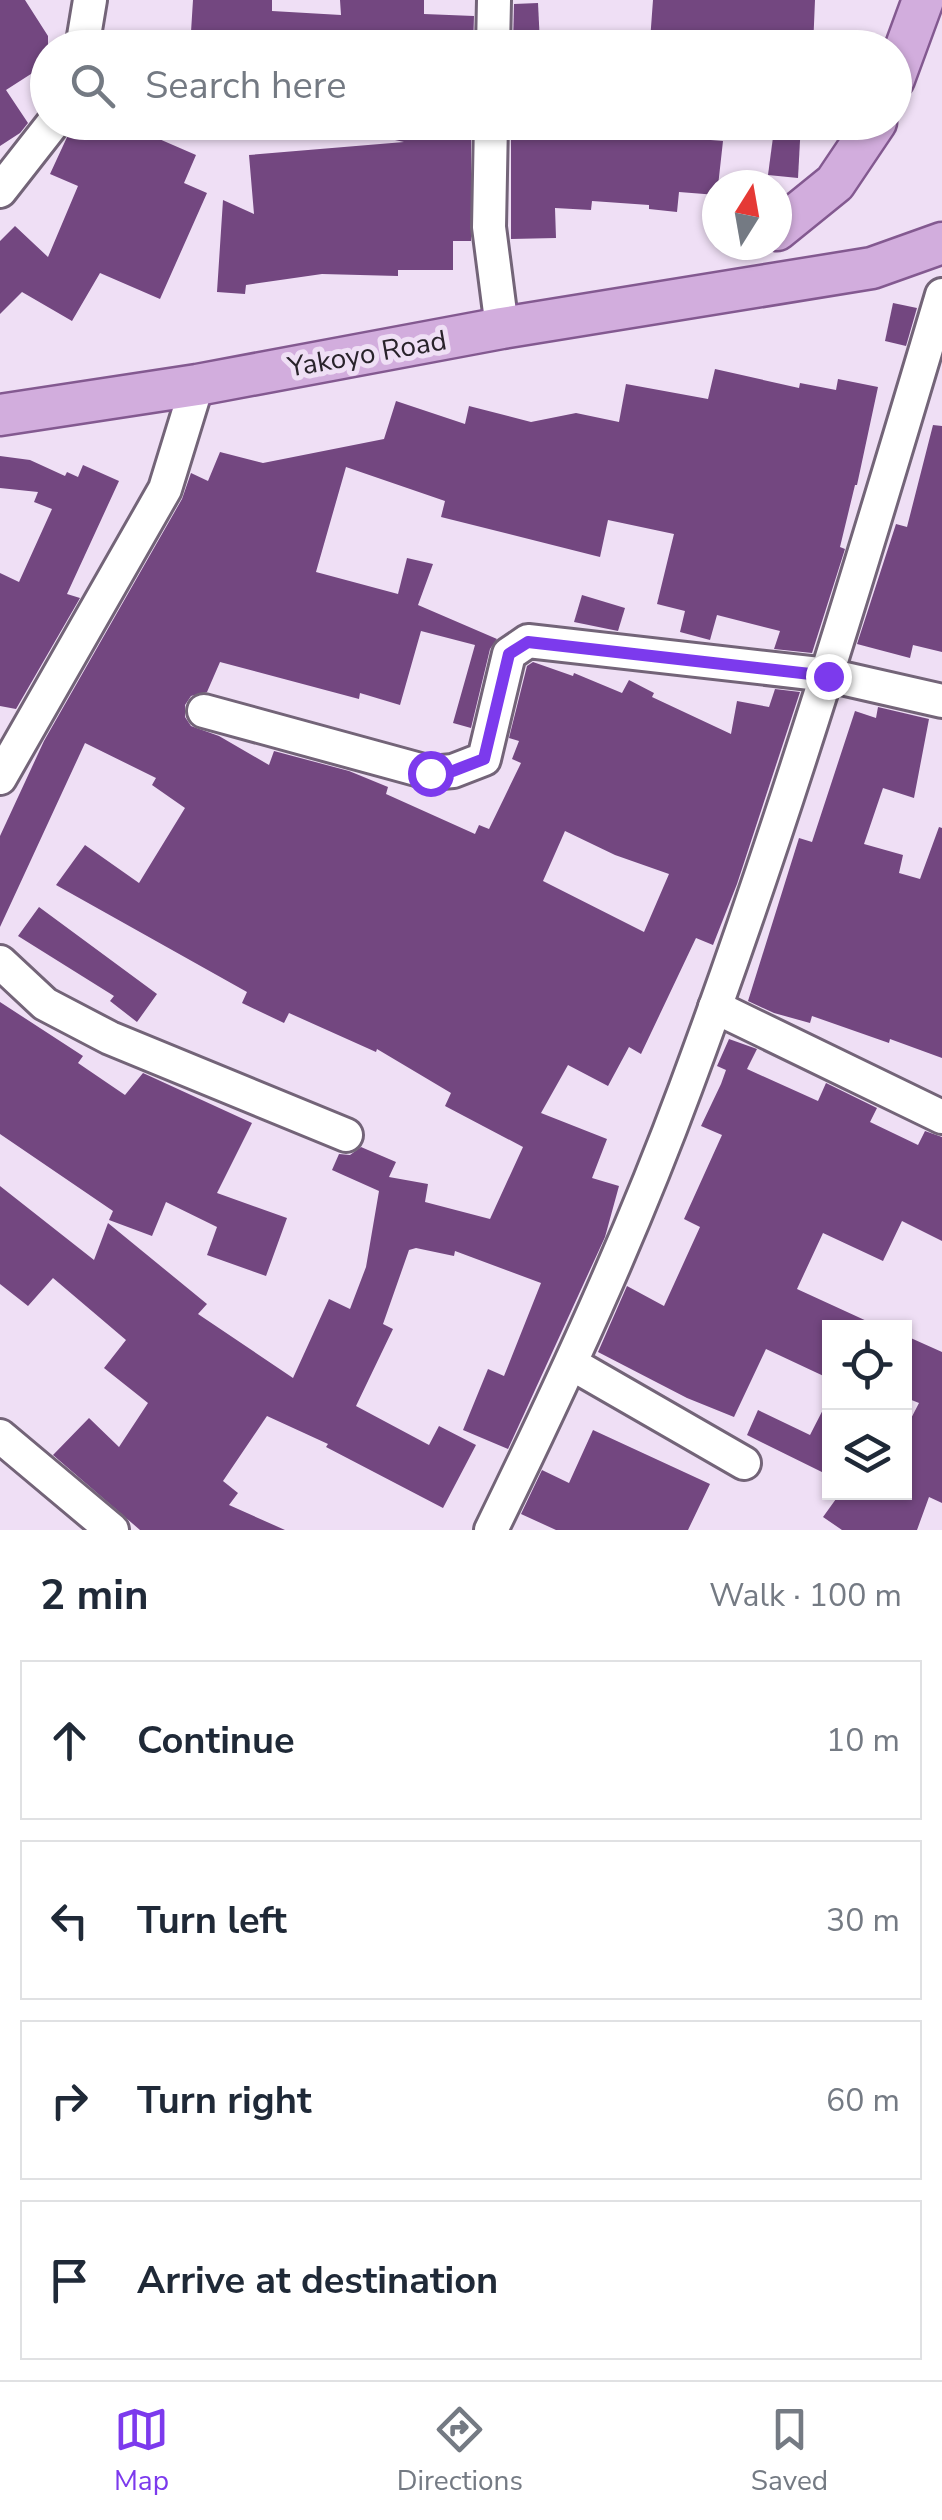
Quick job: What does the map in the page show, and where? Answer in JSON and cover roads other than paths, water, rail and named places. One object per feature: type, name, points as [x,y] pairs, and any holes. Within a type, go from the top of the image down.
[{"type":"main road","points":[[911,30],[922,0]]},
{"type":"main road","points":[[792,218],[836,183],[864,140]]},
{"type":"main road","name":"Yakoyo Road","points":[[0,415],[198,385],[502,328],[872,268],[942,242]]},
{"type":"main road","points":[[734,291],[754,260]]},
{"type":"street","points":[[85,30],[90,0]]},
{"type":"street","points":[[493,30],[494,0]]},
{"type":"street","points":[[0,192],[40,140]]},
{"type":"street","points":[[490,140],[488,227],[502,328]]},
{"type":"street","points":[[491,1530],[572,1364],[685,1090],[828,676],[942,295]]},
{"type":"street","points":[[0,778],[165,489],[198,385]]},
{"type":"street","points":[[204,711],[430,773],[453,771],[484,759],[509,654],[528,642],[828,676],[942,701]]},
{"type":"street","points":[[0,962],[45,1004],[110,1038],[346,1134]]},
{"type":"street","points":[[714,1008],[942,1117]]},
{"type":"street","points":[[572,1364],[744,1463]]},
{"type":"street","points":[[0,1436],[112,1530]]}]
